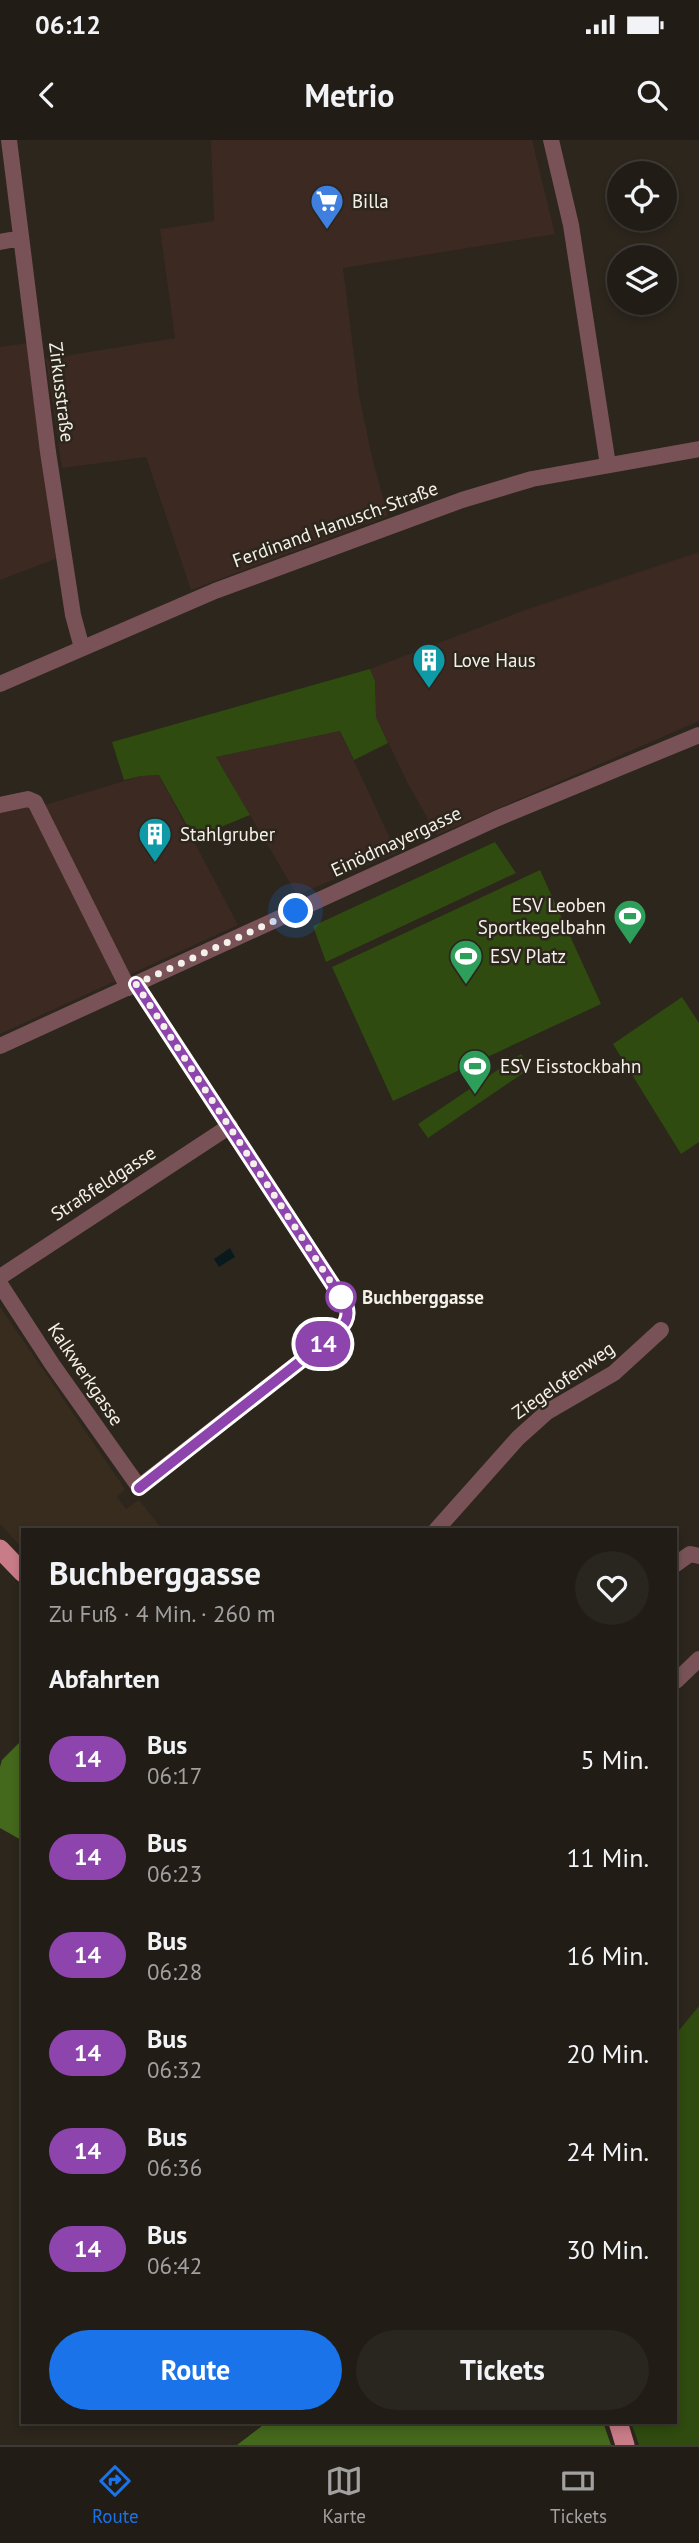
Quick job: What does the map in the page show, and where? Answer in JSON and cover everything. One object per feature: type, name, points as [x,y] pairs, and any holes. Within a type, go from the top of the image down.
[{"type":"main road","points":[[0,1549],[21,1571]]},
{"type":"main road","points":[[619,2424],[625,2445]]},
{"type":"street","name":"Zirkusstraße","points":[[9,140],[48,453],[73,615],[82,648]]},
{"type":"street","points":[[551,140],[571,225],[608,465]]},
{"type":"street","points":[[0,242],[21,238]]},
{"type":"street","name":"Ferdinand Hanusch-Straße","points":[[0,684],[260,574],[462,500],[532,479],[699,449]]},
{"type":"street","name":"Einödmayergasse","points":[[0,1046],[498,818],[699,735]]},
{"type":"street","points":[[0,806],[32,800],[132,986],[230,1126]]},
{"type":"street","name":"Straßfeldgasse","points":[[0,1277],[230,1126]]},
{"type":"street","name":"Kalkwerkgasse","points":[[0,1284],[139,1488],[334,1335],[342,1328],[348,1316],[346,1305],[230,1126]]},
{"type":"street","name":"Ziegelofenweg","points":[[438,1528],[518,1438],[547,1412],[614,1373],[661,1330]]},
{"type":"street","points":[[677,1563],[690,1554],[699,1556]]},
{"type":"street","points":[[677,1680],[699,1659]]},
{"type":"shaded area","points":[[211,140],[532,140],[555,234],[343,268],[359,395],[388,516],[191,590],[146,457],[62,468],[46,359],[175,338],[160,229],[214,221]]},
{"type":"shaded area","points":[[28,343],[58,558],[0,580],[0,347]]},
{"type":"shaded area","points":[[699,552],[699,721],[437,835],[408,784],[376,717],[375,681],[370,669],[525,610]]},
{"type":"shaded area","points":[[340,731],[397,853],[297,895],[216,757]]},
{"type":"shaded area","points":[[159,775],[238,925],[0,1034],[0,810],[17,805],[48,804],[141,776]]},
{"type":"shaded area","points":[[230,1248],[235,1257],[219,1267],[214,1259]]},
{"type":"shaded area","points":[[0,1307],[125,1489],[117,1497],[126,1509],[139,1500],[161,1528],[21,1528],[21,1547],[0,1524]]},
{"type":"green space","points":[[370,669],[375,681],[376,717],[388,743],[354,760],[340,731],[216,757],[250,815],[194,838],[159,775],[124,780],[112,742]]},
{"type":"green space","points":[[495,842],[516,873],[326,962],[313,926]]},
{"type":"green space","name":"ESV Platz","points":[[540,870],[601,1004],[393,1101],[332,967]]},
{"type":"green space","points":[[682,997],[699,1023],[699,1142],[681,1154],[613,1044]]},
{"type":"green space","name":"ESV Eisstockbahn","points":[[521,1054],[532,1067],[428,1138],[418,1124]]},
{"type":"green space","points":[[21,1741],[21,1840],[0,1828],[2,1760]]},
{"type":"green space","points":[[699,2006],[699,2445],[639,2445],[632,2424],[677,2424],[677,2033]]},
{"type":"green space","points":[[264,2424],[604,2424],[611,2445],[237,2445]]},
{"type":"bus line","name":"14","points":[[136,984],[346,1305],[348,1312],[347,1320],[334,1335],[139,1488]]},
{"type":"place","name":"Billa","points":[[327,231]]},
{"type":"place","name":"Love Haus","points":[[429,690]]},
{"type":"place","name":"Stahlgruber","points":[[155,864]]},
{"type":"place","name":"ESV Leoben Sportkegelbahn","points":[[630,946]]},
{"type":"place","name":"ESV Platz","points":[[466,986]]},
{"type":"place","name":"ESV Eisstockbahn","points":[[475,1096]]},
{"type":"place","name":"Buchberggasse","points":[[341,1297]]},
{"type":"route","points":[[296,911],[136,984],[346,1305],[341,1297]]}]
